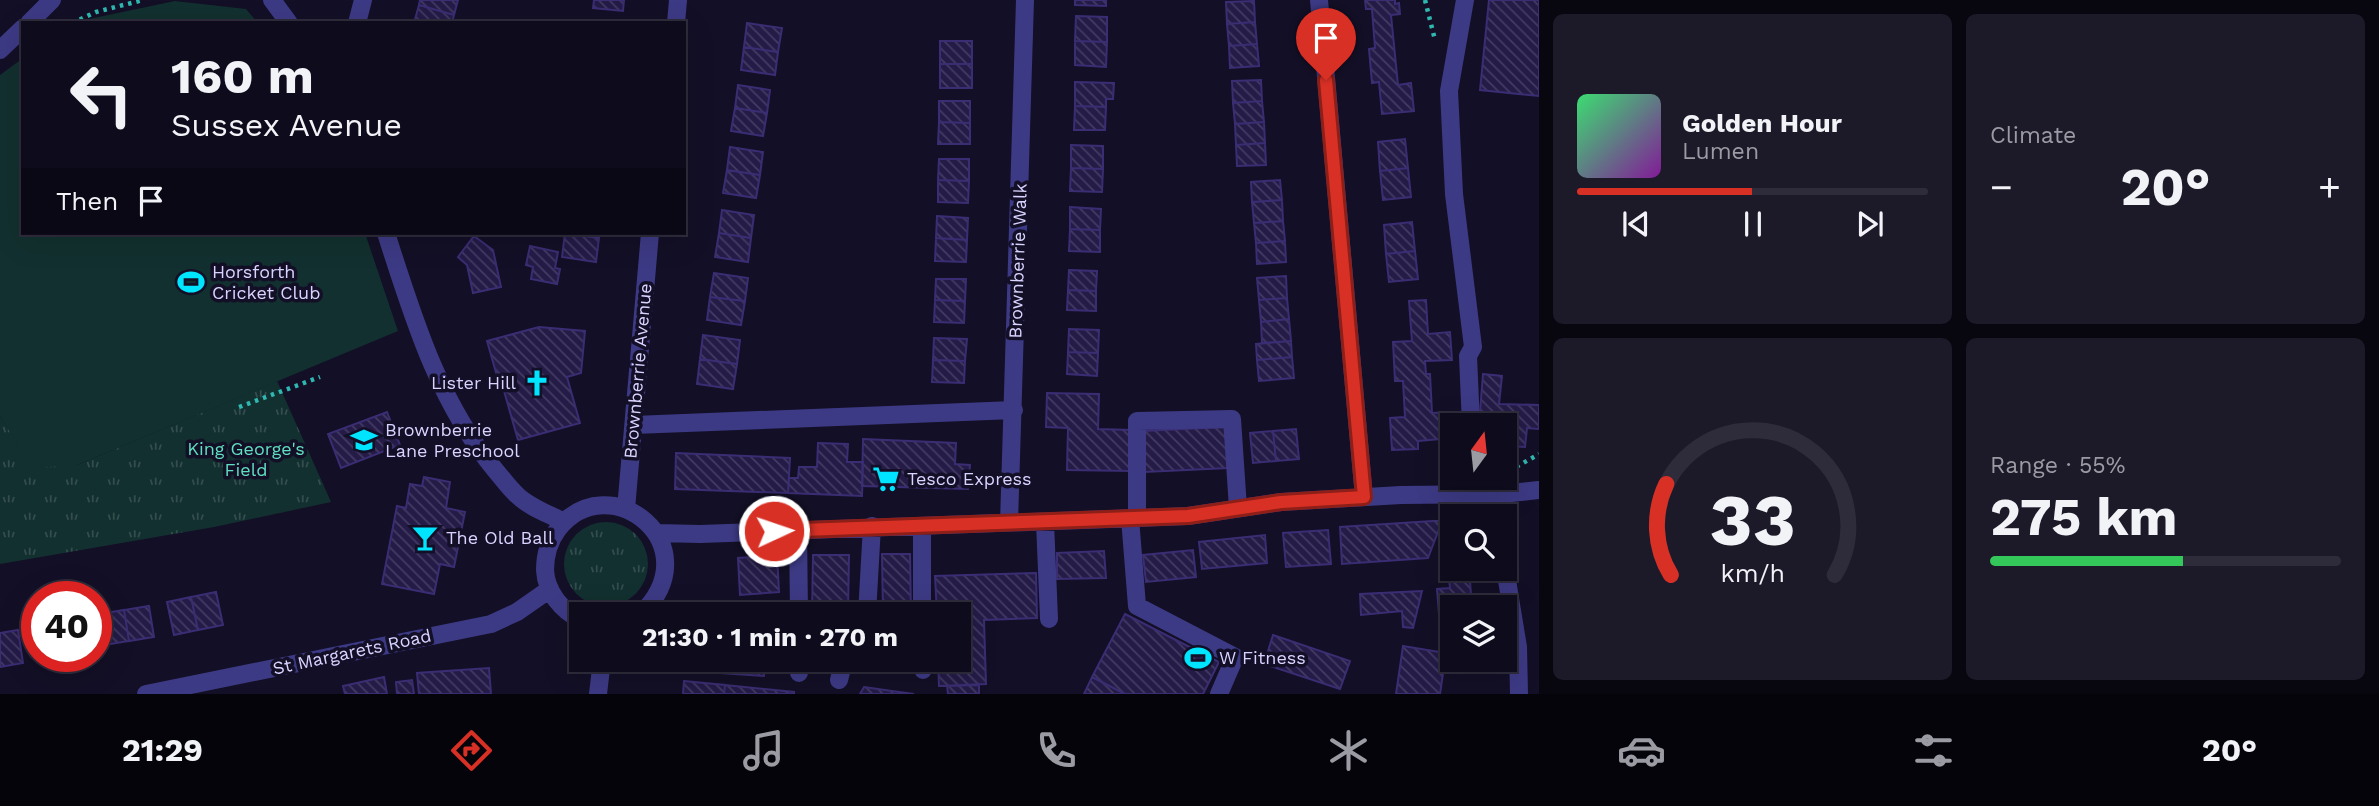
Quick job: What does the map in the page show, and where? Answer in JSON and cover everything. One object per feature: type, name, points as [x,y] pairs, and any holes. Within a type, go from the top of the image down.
[{"type":"street","points":[[31,21],[52,0]]},
{"type":"street","points":[[272,0],[288,21]]},
{"type":"street","points":[[358,21],[363,0]]},
{"type":"street","points":[[676,21],[678,0]]},
{"type":"street","name":"Brownberrie Walk","points":[[1009,523],[1025,0]]},
{"type":"street","points":[[1319,0],[1364,497]]},
{"type":"street","points":[[1465,0],[1449,91],[1454,194],[1473,347],[1468,355],[1470,413]]},
{"type":"street","points":[[0,50],[21,30]]},
{"type":"street","points":[[387,235],[418,333],[435,373],[462,424],[480,452],[518,497],[564,522]]},
{"type":"street","name":"Brownberrie Avenue","points":[[626,509],[650,235]]},
{"type":"street","points":[[634,425],[1014,410]]},
{"type":"street","points":[[1219,694],[1235,657],[1136,606],[1134,518],[1137,421],[1232,419],[1238,508]]},
{"type":"street","points":[[656,533],[700,534],[1188,516],[1281,502],[1440,489]]},
{"type":"street","points":[[1488,490],[1502,494],[1539,490]]},
{"type":"street","points":[[1502,494],[1502,504]]},
{"type":"street","points":[[569,611],[559,604],[550,589],[545,572],[546,554],[552,537],[564,522],[577,512],[610,505],[626,509],[643,519],[656,533],[664,549],[664,577],[653,602]]},
{"type":"street","points":[[1045,522],[1049,620]]},
{"type":"street","points":[[868,602],[872,526]]},
{"type":"street","points":[[922,526],[922,602]]},
{"type":"street","points":[[798,529],[799,602]]},
{"type":"street","points":[[1507,581],[1518,647],[1519,694]]},
{"type":"street","name":"St Margarets Road","points":[[146,694],[491,624],[517,612],[550,589]]},
{"type":"street","points":[[598,694],[601,672]]},
{"type":"street","points":[[839,680],[841,672]]},
{"type":"street","points":[[1506,694],[1519,674]]},
{"type":"path","points":[[76,21],[96,12],[143,0]]},
{"type":"path","points":[[239,407],[320,377]]},
{"type":"path","points":[[1517,466],[1539,454]]},
{"type":"green space","points":[[175,1],[246,9],[256,21],[80,21]]},
{"type":"green space","name":"Horsforth Cricket Club","points":[[21,59],[21,235],[366,235],[398,331],[77,465],[47,467],[23,453],[0,416],[0,75]]},
{"type":"green space","name":"King George's Field","points":[[277,381],[331,502],[214,527],[0,564],[0,416],[24,453],[77,465]]},
{"type":"green space","points":[[598,522],[614,522],[630,529],[641,540],[648,556],[648,572],[641,588],[624,602],[588,602],[582,599],[571,588],[564,572],[564,556],[571,540],[582,529]]},
{"type":"building","points":[[420,0],[458,0],[454,15],[419,5]]},
{"type":"building","points":[[594,0],[624,0],[623,11],[593,8]]},
{"type":"building","points":[[1075,0],[1106,0],[1106,6],[1075,5]]},
{"type":"building","points":[[1365,0],[1395,0],[1395,4],[1399,3],[1400,14],[1391,15],[1398,85],[1411,83],[1414,111],[1382,114],[1379,82],[1372,83],[1369,49],[1375,48],[1372,9],[1366,9]]},
{"type":"building","points":[[1489,0],[1539,0],[1539,96],[1480,90]]},
{"type":"building","points":[[1254,1],[1255,22],[1227,24],[1226,2]]},
{"type":"building","points":[[419,5],[454,15],[452,21],[415,21]]},
{"type":"building","points":[[1076,16],[1107,17],[1107,42],[1075,41]]},
{"type":"building","points":[[1255,22],[1257,44],[1229,46],[1227,24]]},
{"type":"building","points":[[747,23],[782,28],[778,52],[744,47]]},
{"type":"building","points":[[940,41],[972,41],[972,64],[940,64]]},
{"type":"building","points":[[1075,41],[1107,42],[1106,67],[1075,65]]},
{"type":"building","points":[[1257,44],[1259,66],[1230,68],[1229,46]]},
{"type":"building","points":[[744,47],[778,52],[775,75],[741,70]]},
{"type":"building","points":[[940,64],[972,64],[972,88],[940,88]]},
{"type":"building","points":[[1261,80],[1262,101],[1233,103],[1232,81]]},
{"type":"building","points":[[1075,82],[1114,83],[1113,99],[1106,99],[1106,107],[1075,106]]},
{"type":"building","points":[[738,85],[770,90],[767,113],[735,108]]},
{"type":"building","points":[[939,101],[970,101],[970,123],[939,122]]},
{"type":"building","points":[[1262,101],[1264,122],[1235,124],[1233,103]]},
{"type":"building","points":[[1075,106],[1106,107],[1105,130],[1074,130]]},
{"type":"building","points":[[735,108],[767,113],[763,136],[731,131]]},
{"type":"building","points":[[939,122],[970,123],[970,144],[938,144]]},
{"type":"building","points":[[1264,122],[1265,143],[1236,145],[1235,124]]},
{"type":"building","points":[[1405,139],[1408,168],[1380,171],[1378,142]]},
{"type":"building","points":[[1265,143],[1266,165],[1237,166],[1236,145]]},
{"type":"building","points":[[1071,145],[1103,146],[1103,169],[1071,168]]},
{"type":"building","points":[[730,147],[763,152],[760,175],[727,170]]},
{"type":"building","points":[[939,159],[969,159],[969,181],[938,180]]},
{"type":"building","points":[[1071,168],[1103,169],[1102,192],[1070,191]]},
{"type":"building","points":[[1408,168],[1411,197],[1383,200],[1380,171]]},
{"type":"building","points":[[727,170],[760,175],[756,198],[723,193]]},
{"type":"building","points":[[938,180],[969,181],[968,203],[938,202]]},
{"type":"building","points":[[1280,180],[1282,200],[1252,202],[1251,182]]},
{"type":"building","points":[[1282,200],[1283,221],[1254,223],[1252,202]]},
{"type":"building","points":[[1070,207],[1101,209],[1100,230],[1070,229]]},
{"type":"building","points":[[722,210],[754,215],[751,238],[719,233]]},
{"type":"building","points":[[937,216],[968,218],[967,240],[936,238]]},
{"type":"building","points":[[1283,221],[1285,241],[1256,243],[1254,223]]},
{"type":"building","points":[[1412,222],[1415,251],[1386,254],[1384,225]]},
{"type":"building","points":[[1070,229],[1100,230],[1100,252],[1069,251]]},
{"type":"building","points":[[719,233],[751,238],[748,262],[715,257]]},
{"type":"building","points":[[565,235],[599,238],[596,262],[562,257]]},
{"type":"building","points":[[579,235],[600,235],[599,238]]},
{"type":"building","points":[[474,236],[493,250],[501,287],[473,293],[467,265],[458,257]]},
{"type":"building","points":[[936,238],[967,240],[966,262],[935,261]]},
{"type":"building","points":[[1285,241],[1286,262],[1257,264],[1256,243]]},
{"type":"building","points":[[530,246],[558,252],[555,268],[560,269],[557,284],[531,279],[533,267],[526,265]]},
{"type":"building","points":[[1415,251],[1418,279],[1389,282],[1386,254]]},
{"type":"building","points":[[1069,270],[1097,271],[1096,291],[1068,290]]},
{"type":"building","points":[[714,273],[748,278],[745,301],[710,297]]},
{"type":"building","points":[[1286,276],[1287,298],[1259,300],[1257,278]]},
{"type":"building","points":[[936,279],[966,279],[965,301],[935,300]]},
{"type":"building","points":[[1068,290],[1096,291],[1096,311],[1067,310]]},
{"type":"building","points":[[710,297],[745,301],[741,325],[707,320]]},
{"type":"building","points":[[1287,298],[1289,319],[1261,322],[1259,300]]},
{"type":"building","points":[[935,300],[965,301],[964,323],[934,322]]},
{"type":"building","points":[[1426,300],[1428,334],[1450,332],[1452,360],[1425,361],[1426,374],[1430,374],[1432,413],[1452,412],[1452,413],[1440,413],[1440,439],[1418,441],[1418,449],[1392,450],[1390,418],[1405,417],[1403,381],[1395,381],[1393,342],[1412,341],[1409,301]]},
{"type":"building","points":[[1289,319],[1291,341],[1262,343],[1261,322]]},
{"type":"building","name":"Lister Hill","points":[[539,327],[585,331],[581,373],[567,377],[580,423],[518,440],[502,384],[510,382],[508,373],[497,376],[487,341]]},
{"type":"building","points":[[1069,329],[1099,330],[1098,353],[1068,352]]},
{"type":"building","points":[[703,335],[740,340],[737,364],[700,359]]},
{"type":"building","points":[[934,338],[967,339],[965,361],[933,360]]},
{"type":"building","points":[[1291,341],[1292,357],[1257,360],[1256,344]]},
{"type":"building","points":[[1068,352],[1098,353],[1097,376],[1067,374]]},
{"type":"building","points":[[1292,357],[1294,378],[1259,381],[1257,360]]},
{"type":"building","points":[[700,359],[737,364],[733,389],[697,384]]},
{"type":"building","points":[[933,360],[965,361],[964,383],[932,382]]},
{"type":"building","points":[[1483,374],[1502,376],[1499,404],[1539,405],[1539,429],[1527,428],[1525,447],[1517,447],[1517,413],[1480,413]]},
{"type":"building","points":[[1047,393],[1099,394],[1098,429],[1132,430],[1131,471],[1067,470],[1068,428],[1046,427]]},
{"type":"building","name":"Brownberrie Lane Preschool","points":[[387,412],[400,445],[341,468],[328,434]]},
{"type":"building","points":[[1226,427],[1228,468],[1145,472],[1143,431]]},
{"type":"building","points":[[1296,429],[1299,459],[1276,461],[1273,431]]},
{"type":"building","points":[[1273,431],[1276,461],[1253,463],[1250,433]]},
{"type":"building","points":[[863,439],[956,443],[955,464],[970,465],[968,489],[862,486]]},
{"type":"building","points":[[818,443],[848,444],[847,462],[863,462],[862,496],[788,493],[789,478],[798,478],[799,467],[817,467]]},
{"type":"building","points":[[676,453],[790,458],[788,493],[675,489]]},
{"type":"building","name":"The Old Ball","points":[[424,477],[450,482],[446,508],[465,512],[454,567],[440,564],[434,594],[382,584],[397,506],[406,508],[410,484],[422,486]]},
{"type":"building","points":[[1440,521],[1428,558],[1342,564],[1340,527]]},
{"type":"building","points":[[1328,530],[1331,564],[1286,567],[1283,533]]},
{"type":"building","points":[[1265,535],[1267,563],[1202,569],[1199,542]]},
{"type":"building","points":[[1193,550],[1196,577],[1146,582],[1143,555]]},
{"type":"building","points":[[1104,551],[1106,578],[1057,579],[1057,553]]},
{"type":"building","points":[[882,554],[910,554],[911,602],[883,602]]},
{"type":"building","points":[[777,555],[779,592],[740,595],[738,558]]},
{"type":"building","points":[[813,555],[849,555],[848,602],[812,602]]},
{"type":"building","points":[[1036,573],[1037,618],[984,620],[986,684],[939,686],[938,672],[971,672],[971,602],[936,602],[935,576]]},
{"type":"building","points":[[1449,581],[1470,581],[1471,595],[1440,595],[1440,627],[1437,589],[1450,588]]},
{"type":"building","points":[[1422,591],[1413,628],[1403,627],[1402,611],[1361,615],[1360,594]]},
{"type":"building","points":[[216,592],[223,625],[198,630],[191,597]]},
{"type":"building","points":[[191,597],[198,630],[174,635],[167,602]]},
{"type":"building","points":[[149,606],[154,637],[129,641],[124,610]]},
{"type":"building","points":[[124,610],[129,641],[112,644],[112,612]]},
{"type":"building","points":[[1125,614],[1219,662],[1203,694],[1125,694],[1092,677]]},
{"type":"building","points":[[18,630],[21,663],[0,667],[0,633]]},
{"type":"building","points":[[1273,635],[1350,661],[1340,689],[1264,664]]},
{"type":"building","points":[[1403,646],[1440,652],[1440,672],[1443,672],[1440,694],[1396,694]]},
{"type":"building","points":[[489,668],[491,694],[419,694],[417,673]]},
{"type":"building","points":[[721,672],[764,672],[764,676]]},
{"type":"building","points":[[384,677],[387,694],[345,694],[343,686]]},
{"type":"building","points":[[1092,677],[1125,694],[1084,694]]},
{"type":"building","points":[[412,680],[414,694],[397,694],[396,682]]},
{"type":"building","points":[[684,681],[725,685],[724,694],[683,694]]},
{"type":"building","points":[[725,685],[794,692],[794,694],[724,694]]},
{"type":"building","points":[[979,685],[979,694],[948,694],[947,686]]},
{"type":"building","points":[[864,687],[892,691],[914,694],[860,694]]},
{"type":"place","name":"Horsforth Cricket Club","points":[[191,282]]},
{"type":"place","name":"Lister Hill","points":[[537,383]]},
{"type":"place","name":"Brownberrie Lane Preschool","points":[[364,440]]},
{"type":"place","name":"Tesco Express","points":[[886,479]]},
{"type":"place","name":"The Old Ball","points":[[425,538]]},
{"type":"place","name":"W Fitness","points":[[1198,658]]},
{"type":"route","points":[[774,531],[1188,516],[1281,502],[1364,497],[1326,80]]}]
